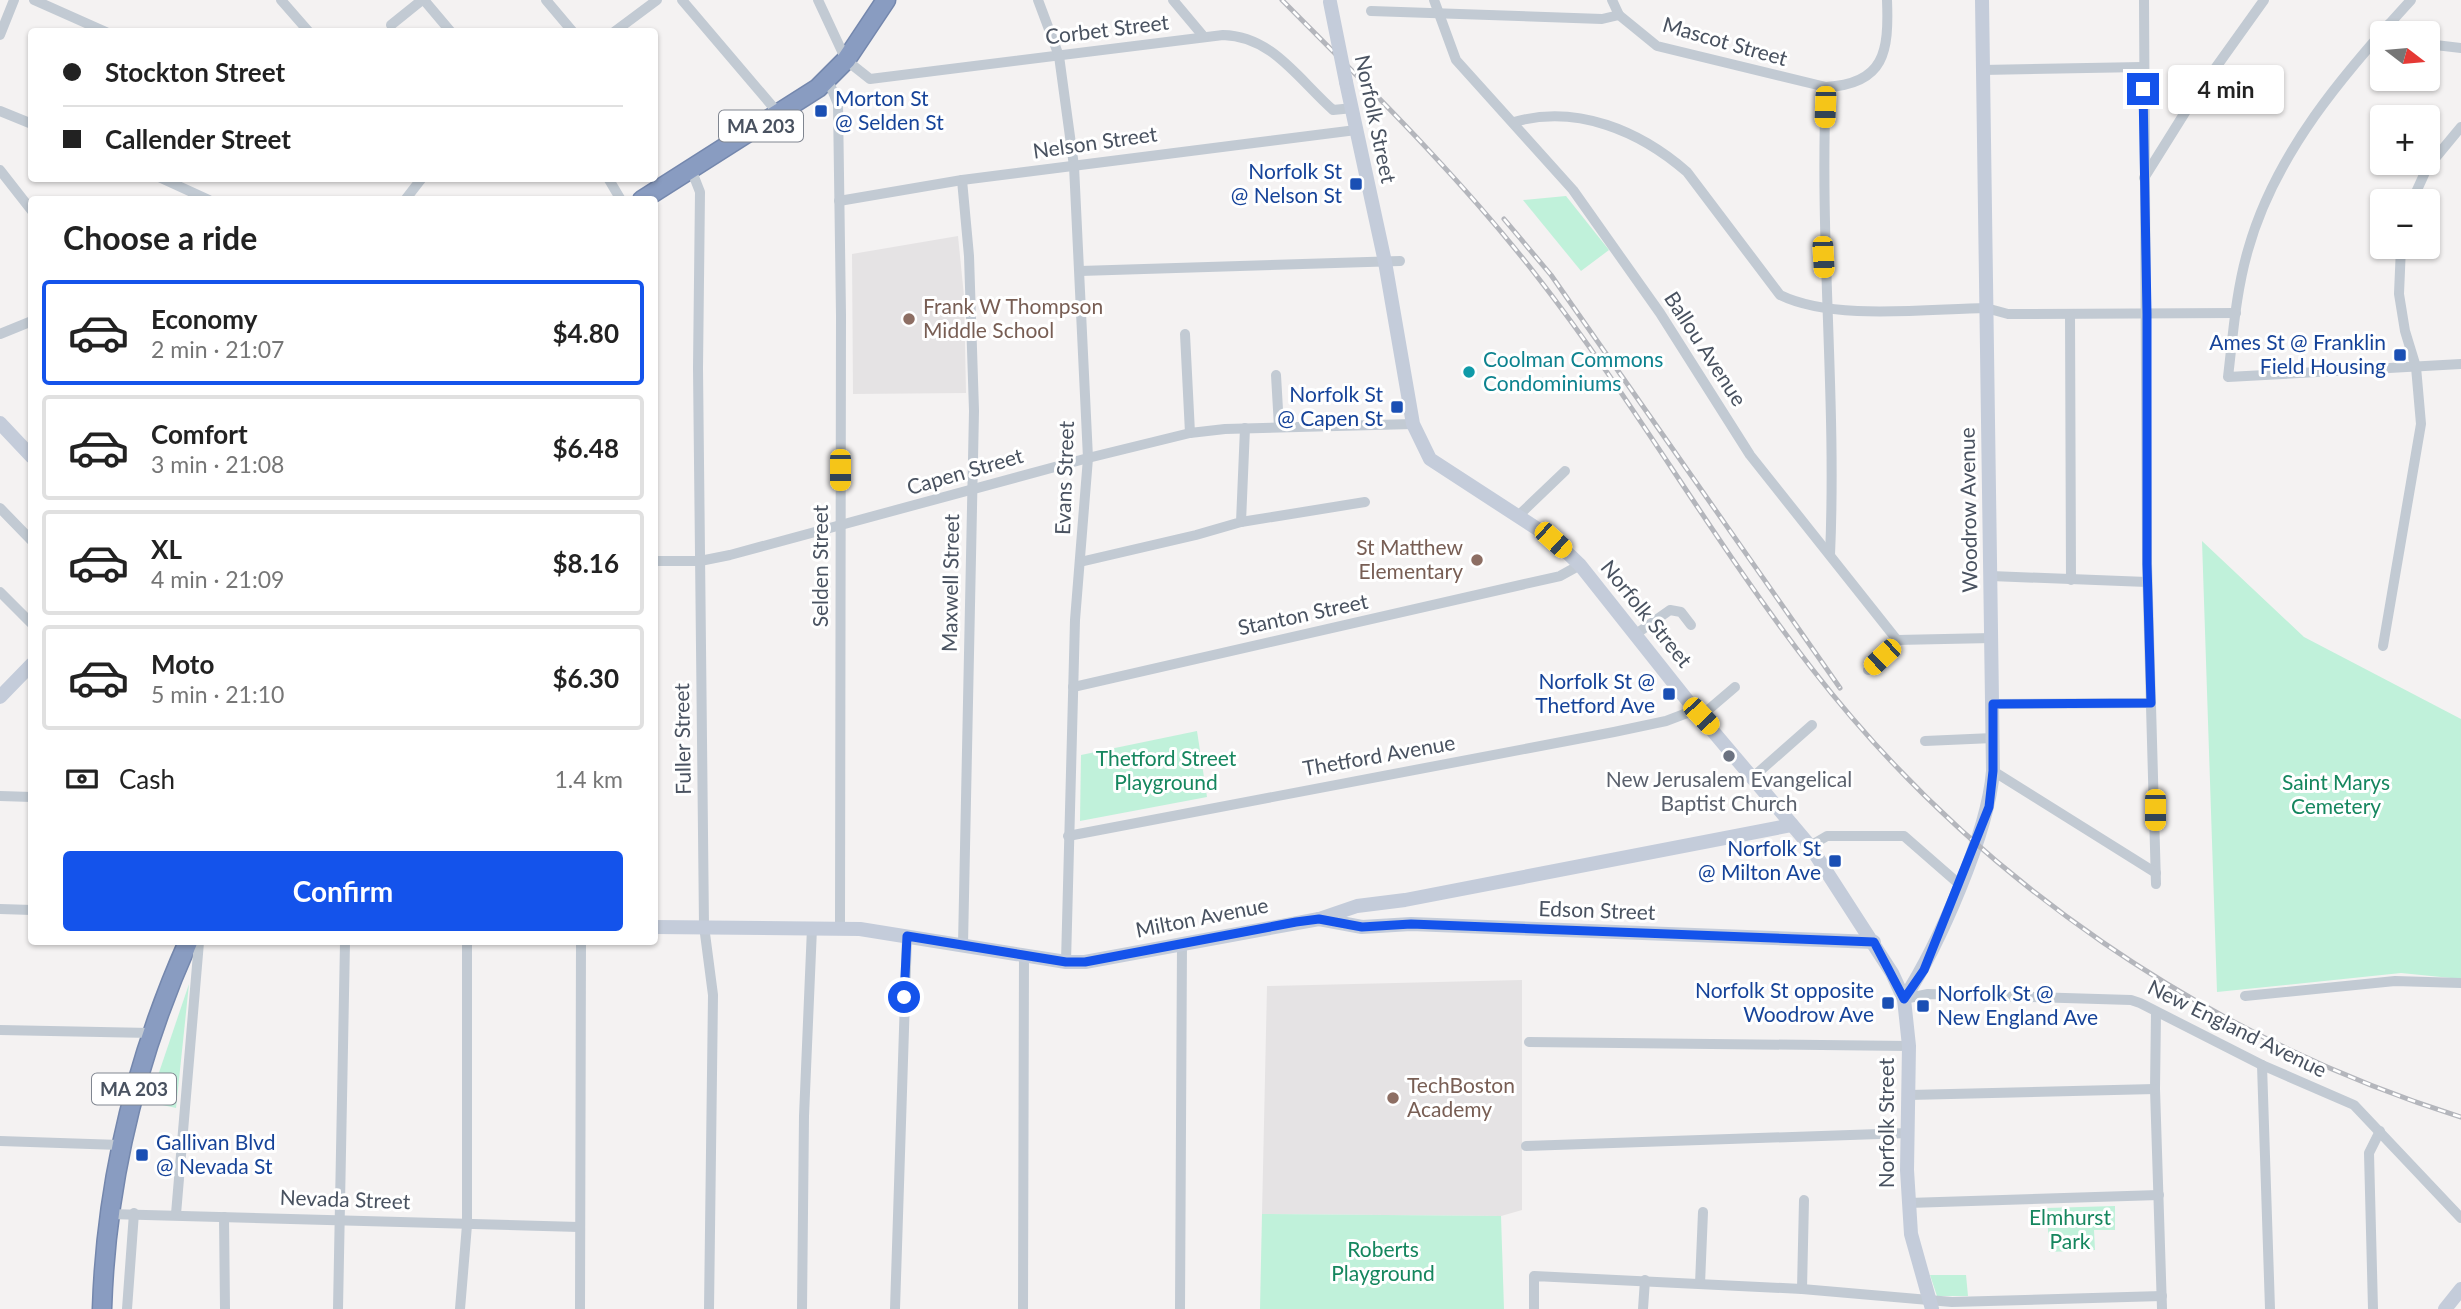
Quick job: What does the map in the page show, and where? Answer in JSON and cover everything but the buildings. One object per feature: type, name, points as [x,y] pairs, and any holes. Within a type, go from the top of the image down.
[{"type":"highway","name":"MA 203","points":[[648,196],[828,80],[846,60],[886,0]]},
{"type":"highway","name":"MA 203","points":[[102,1309],[109,1214],[120,1145],[151,1033],[187,945]]},
{"type":"street","points":[[0,35],[14,0]]},
{"type":"street","points":[[34,0],[97,28]]},
{"type":"street","points":[[281,0],[306,28]]},
{"type":"street","points":[[391,25],[423,0],[448,28]]},
{"type":"street","points":[[546,0],[570,28]]},
{"type":"street","points":[[619,28],[657,0]]},
{"type":"street","points":[[682,0],[779,114]]},
{"type":"street","points":[[818,0],[846,60]]},
{"type":"street","name":"Evans Street","points":[[1038,0],[1059,56],[1074,166],[1088,458],[1073,687],[1066,962]]},
{"type":"street","points":[[1173,0],[1204,37]]},
{"type":"street","name":"Ballou Avenue","points":[[1434,0],[1456,60],[1573,190],[1660,313],[1750,455],[1897,640]]},
{"type":"street","points":[[1371,11],[1602,19],[1619,15],[1612,0]]},
{"type":"street","name":"Mascot Street","points":[[1619,15],[1657,46],[1826,87],[1851,86],[1877,68],[1886,43],[1887,0]]},
{"type":"street","name":"Woodrow Avenue","points":[[1904,999],[1924,970],[1959,884],[1989,807],[1993,771],[1982,0]]},
{"type":"street","points":[[2144,0],[2142,67],[2147,314],[2147,582],[2156,884]]},
{"type":"street","points":[[2144,178],[2194,98],[2264,0]]},
{"type":"street","points":[[2392,21],[2411,0]]},
{"type":"street","name":"Norfolk Street","points":[[1330,1],[1385,262],[1413,424],[1430,459],[1519,515],[1553,540],[1580,565],[1698,713],[1810,846],[1874,942],[1904,999],[1909,1046],[1908,1203],[1911,1234],[1931,1304]]},
{"type":"street","name":"Corbet Street","points":[[846,60],[870,79],[1204,37],[1223,35],[1253,38],[1276,55],[1333,110]]},
{"type":"street","points":[[2440,46],[2461,48]]},
{"type":"street","points":[[2370,49],[2289,155],[2258,219],[2244,264],[2228,377],[2461,364]]},
{"type":"street","points":[[1982,70],[2142,67]]},
{"type":"street","name":"Selden Street","points":[[828,80],[838,104],[840,928]]},
{"type":"street","points":[[1826,87],[1823,147],[1832,512],[1830,555]]},
{"type":"street","points":[[1331,132],[1333,110],[1353,108]]},
{"type":"street","points":[[0,111],[28,122]]},
{"type":"street","points":[[1514,122],[1536,117],[1588,119],[1648,143],[1687,172],[1780,295],[1798,303],[1826,310],[1986,308],[2008,314],[2236,313]]},
{"type":"street","points":[[2417,189],[2427,168],[2461,127]]},
{"type":"street","name":"Nelson Street","points":[[839,201],[962,180],[1356,130]]},
{"type":"street","name":"Fuller Street","points":[[691,169],[700,191],[704,926],[713,995],[709,1309]]},
{"type":"street","points":[[0,170],[28,206]]},
{"type":"street","name":"Maxwell Street","points":[[962,180],[972,336],[972,491],[963,945]]},
{"type":"street","points":[[170,182],[200,196]]},
{"type":"street","points":[[408,196],[419,182]]},
{"type":"street","points":[[2383,646],[2420,437],[2416,367],[2399,294],[2400,259]]},
{"type":"street","points":[[1080,271],[1400,261]]},
{"type":"street","points":[[2070,314],[2071,580]]},
{"type":"street","points":[[0,334],[28,323]]},
{"type":"street","points":[[1185,334],[1190,433]]},
{"type":"street","points":[[1276,375],[1279,427]]},
{"type":"street","points":[[0,423],[28,453]]},
{"type":"street","name":"Capen Street","points":[[658,561],[700,561],[1190,433],[1245,428],[1413,424]]},
{"type":"street","points":[[1241,522],[1245,428]]},
{"type":"street","points":[[1519,515],[1565,471]]},
{"type":"street","points":[[1080,562],[1241,522],[1365,502]]},
{"type":"street","points":[[0,508],[28,537]]},
{"type":"street","name":"Stanton Street","points":[[1073,687],[1560,576],[1580,565]]},
{"type":"street","points":[[1991,576],[2147,582]]},
{"type":"street","points":[[0,592],[28,620]]},
{"type":"street","points":[[1636,634],[1670,610],[1681,612],[1691,625]]},
{"type":"street","points":[[1868,670],[1897,640],[1992,638]]},
{"type":"street","points":[[0,697],[28,668]]},
{"type":"street","points":[[1698,713],[1735,687]]},
{"type":"street","points":[[1993,704],[2151,703]]},
{"type":"street","name":"Thetford Avenue","points":[[1068,835],[1614,732],[1698,713]]},
{"type":"street","points":[[1753,777],[1812,725]]},
{"type":"street","points":[[1925,741],[1993,738]]},
{"type":"street","points":[[1993,771],[2156,873]]},
{"type":"street","points":[[0,796],[28,797]]},
{"type":"street","name":"Milton Avenue","points":[[658,927],[840,928],[1066,962],[1085,962],[1319,919],[1357,906],[1792,825]]},
{"type":"street","points":[[1810,846],[1828,836],[1904,836],[1959,884]]},
{"type":"street","points":[[1385,902],[1394,915],[1387,926]]},
{"type":"street","points":[[1357,906],[1353,918],[1362,927]]},
{"type":"street","points":[[0,909],[28,909]]},
{"type":"street","name":"Edson Street","points":[[1319,919],[1362,927],[1411,924],[1874,942]]},
{"type":"street","points":[[802,1309],[804,1116],[811,928]]},
{"type":"street","points":[[895,1309],[907,936]]},
{"type":"street","points":[[1180,1309],[1182,944]]},
{"type":"street","points":[[176,1214],[199,945]]},
{"type":"street","points":[[338,1309],[345,945]]},
{"type":"street","points":[[460,1309],[467,1225],[467,945]]},
{"type":"street","points":[[580,1309],[581,945]]},
{"type":"street","points":[[1023,1309],[1024,955]]},
{"type":"street","points":[[2245,996],[2395,981],[2461,983]]},
{"type":"street","name":"New England Avenue","points":[[1904,999],[1928,994],[2131,1000],[2174,1018],[2262,1065],[2354,1105],[2461,1218]]},
{"type":"street","points":[[2156,1012],[2155,1089],[2162,1309]]},
{"type":"street","points":[[0,1030],[151,1033]]},
{"type":"street","points":[[1529,1042],[1909,1046]]},
{"type":"street","points":[[2262,1065],[2270,1309]]},
{"type":"street","points":[[1909,1096],[2155,1089]]},
{"type":"street","points":[[2373,1309],[2369,1153],[2380,1131]]},
{"type":"street","points":[[1526,1146],[1908,1133]]},
{"type":"street","points":[[0,1141],[120,1145]]},
{"type":"street","points":[[1908,1203],[2158,1195]]},
{"type":"street","points":[[1802,1289],[1804,1200]]},
{"type":"street","points":[[1700,1284],[1703,1212]]},
{"type":"street","points":[[127,1309],[135,1213]]},
{"type":"street","name":"Nevada Street","points":[[109,1214],[579,1227]]},
{"type":"street","points":[[223,1217],[225,1309]]},
{"type":"street","points":[[1534,1309],[1534,1276],[1802,1289],[1931,1304],[2162,1296]]},
{"type":"street","points":[[1643,1309],[1645,1280]]},
{"type":"street","points":[[2445,1309],[2461,1289]]},
{"type":"shaded area","name":"Frank W Thompson Middle School","points":[[958,236],[964,296],[966,393],[853,394],[852,254]]},
{"type":"shaded area","name":"TechBoston Academy","points":[[1522,980],[1522,1210],[1501,1216],[1262,1214],[1267,986]]},
{"type":"green space","points":[[1566,196],[1609,250],[1581,271],[1523,200]]},
{"type":"green space","name":"Saint Marys Cemetery","points":[[2202,541],[2304,637],[2461,719],[2461,979],[2401,973],[2217,992]]},
{"type":"green space","name":"Thetford Street Playground","points":[[1197,731],[1207,797],[1080,821],[1081,755]]},
{"type":"green space","points":[[189,984],[176,1108],[149,1102]]},
{"type":"green space","name":"Elmhurst Park","points":[[2115,1206],[2115,1230],[2094,1230],[2095,1250],[2049,1252],[2047,1208]]},
{"type":"green space","name":"Roberts Playground","points":[[1262,1214],[1501,1216],[1504,1309],[1260,1309]]},
{"type":"green space","points":[[1930,1275],[1966,1275],[1968,1296],[1937,1296]]},
{"type":"railway","points":[[1282,0],[1413,134],[1507,238],[1607,372],[1742,573],[1813,670],[1878,747],[1948,818],[2023,883],[2103,943],[2188,996],[2276,1043],[2367,1083],[2461,1117]]},
{"type":"railway","points":[[1504,219],[1551,275],[1840,688]]},
{"type":"place","name":"Morton St @ Selden St","points":[[821,111]]},
{"type":"place","name":"Norfolk St @ Nelson St","points":[[1356,184]]},
{"type":"place","name":"Frank W Thompson Middle School","points":[[909,319]]},
{"type":"place","name":"Ames St @ Franklin Field Housing","points":[[2400,355]]},
{"type":"place","name":"Coolman Commons Condominiums","points":[[1469,372]]},
{"type":"place","name":"Norfolk St @ Capen St","points":[[1397,407]]},
{"type":"place","name":"St Matthew Elementary","points":[[1477,560]]},
{"type":"place","name":"Norfolk St @ Thetford Ave","points":[[1669,694]]},
{"type":"place","name":"New Jerusalem Evangelical Baptist Church","points":[[1729,756]]},
{"type":"place","name":"Norfolk St @ Milton Ave","points":[[1835,861]]},
{"type":"place","name":"Norfolk St opposite Woodrow Ave","points":[[1888,1003]]},
{"type":"place","name":"Norfolk St @ New England Ave","points":[[1923,1006]]},
{"type":"place","name":"TechBoston Academy","points":[[1393,1098]]},
{"type":"place","name":"Gallivan Blvd @ Nevada St","points":[[142,1155]]},
{"type":"route","points":[[904,997],[907,936],[1066,962],[1085,962],[1319,919],[1338,925],[1362,927],[1411,924],[1874,942],[1904,999],[1924,970],[1989,807],[1993,771],[1993,704],[2151,703],[2147,564],[2147,314],[2143,89]]}]
